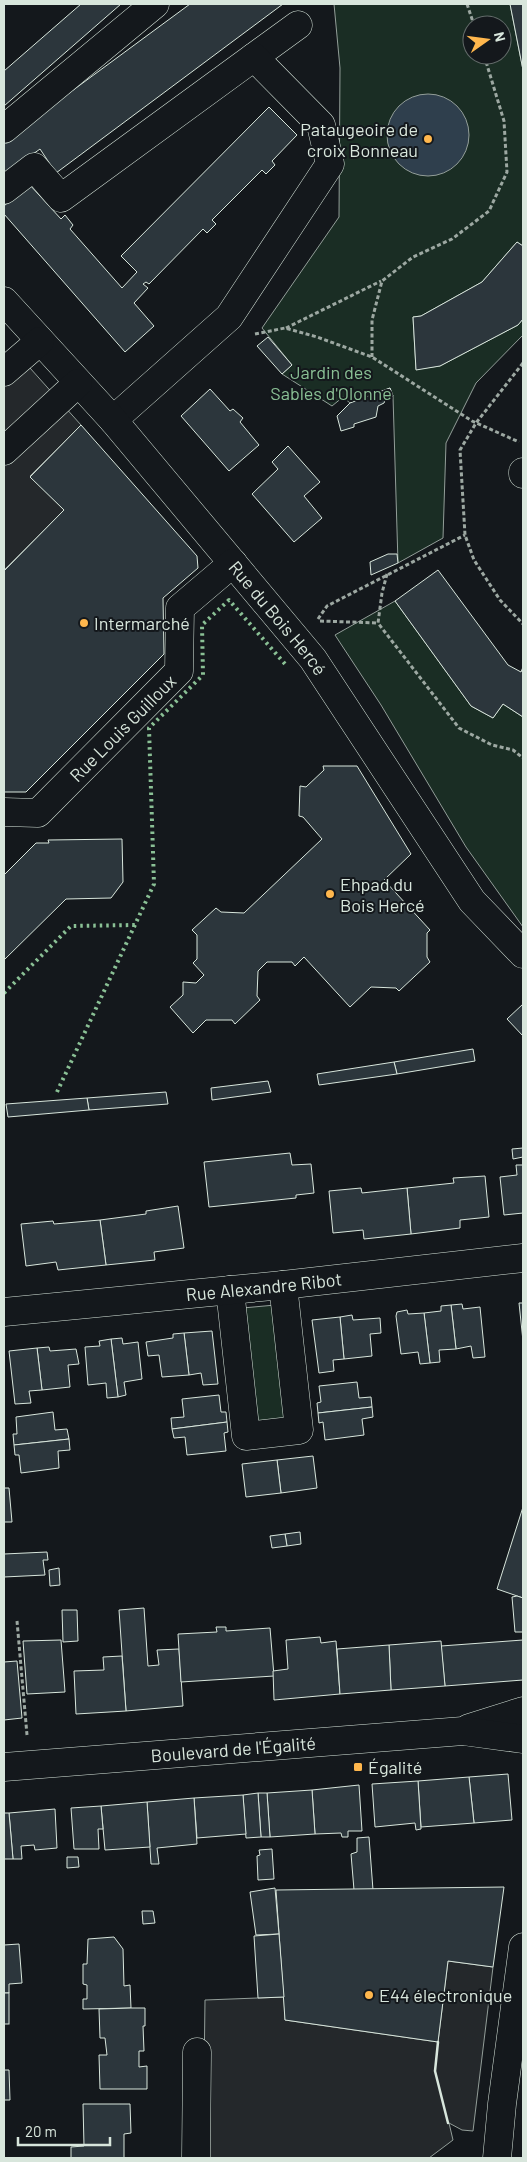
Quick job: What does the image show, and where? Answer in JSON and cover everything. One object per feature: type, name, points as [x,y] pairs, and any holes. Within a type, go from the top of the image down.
[{"type":"street","points":[[4,129],[155,4]]},
{"type":"street","points":[[4,190],[34,167],[61,198],[298,26]]},
{"type":"street","points":[[113,420],[228,317],[330,164],[321,124],[254,57]]},
{"type":"street","name":"Rue du Bois Hercé","points":[[4,301],[113,420],[313,659],[472,901],[523,954]]},
{"type":"street","points":[[4,372],[40,341]]},
{"type":"street","points":[[4,452],[78,383]]},
{"type":"street","name":"Rue Louis Guilloux","points":[[4,812],[38,813],[179,671],[180,608],[232,563]]},
{"type":"street","name":"Rue Alexandre Ribot","points":[[4,1312],[284,1285],[523,1258]]},
{"type":"street","points":[[230,1290],[246,1436],[299,1430],[284,1285]]},
{"type":"street","name":"Boulevard de l'Égalité","points":[[17,1766],[463,1730],[523,1711]]},
{"type":"street","name":"Boulevard de l'Égalité","points":[[463,1730],[523,1739]]},
{"type":"street","points":[[497,2158],[502,2104],[523,1947]]},
{"type":"street","points":[[196,2158],[197,2052]]},
{"type":"path","points":[[247,337],[286,328],[382,280],[413,257],[452,240],[489,211],[507,172],[504,121],[487,65]]},
{"type":"path","points":[[372,357],[372,320],[382,280]]},
{"type":"path","points":[[286,328],[318,337],[372,357],[476,423],[523,444]]},
{"type":"path","points":[[523,363],[476,423],[460,450],[465,535],[474,560],[500,600],[523,624]]},
{"type":"path","points":[[378,623],[317,622],[327,606],[465,535]]},
{"type":"path","points":[[387,574],[378,623],[458,728],[492,745],[513,750],[523,758]]},
{"type":"path","points":[[17,1766],[18,1622]]},
{"type":"green space","name":"Jardin des Sables d'Olonne","points":[[334,4],[510,4],[523,70],[523,246],[517,242],[482,282],[421,316],[413,317],[416,369],[440,366],[518,325],[523,319],[523,335],[476,383],[446,443],[443,538],[398,563],[393,396],[390,388],[350,403],[343,397],[332,406],[282,374],[292,365],[262,328],[339,217],[340,68]]},
{"type":"green space","points":[[395,601],[471,706],[493,718],[503,704],[523,717],[523,927],[466,847],[381,705],[335,635]]},
{"type":"green space","points":[[286,1304],[298,1428],[246,1436],[232,1309]]},
{"type":"shaded area","points":[[30,368],[81,425],[30,476],[64,510],[4,570],[4,383]]},
{"type":"shaded area","points":[[448,1961],[493,1967],[473,2131],[462,2130],[449,2123],[453,2140],[429,2158],[203,2158],[205,2000],[284,1997],[285,2020],[438,2042]]},
{"type":"water","name":"Pataugeoire de croix Bonneau","points":[[428,94],[444,97],[457,106],[466,119],[469,135],[466,151],[457,164],[444,173],[428,176],[412,173],[399,164],[390,151],[387,135],[390,119],[399,106],[412,97]]},
{"type":"building","points":[[81,4],[121,4],[4,106],[4,71]]},
{"type":"building","points":[[190,4],[283,4],[56,173],[40,149],[4,175],[4,141]]},
{"type":"building","points":[[510,4],[523,4],[523,70]]},
{"type":"building","points":[[269,107],[297,135],[272,161],[275,165],[266,174],[262,170],[212,220],[216,224],[207,233],[203,229],[149,284],[146,282],[143,284],[148,288],[134,303],[154,326],[125,352],[4,214],[4,206],[29,184],[61,219],[65,215],[73,225],[70,229],[122,288],[137,272],[121,256]]},
{"type":"building","points":[[517,242],[523,246],[523,319],[518,325],[440,366],[416,370],[413,317],[421,316],[482,282]]},
{"type":"building","points":[[268,337],[292,365],[282,374],[257,346]]},
{"type":"building","points":[[390,388],[393,396],[386,398],[384,403],[378,406],[376,417],[354,424],[354,427],[341,431],[337,416],[350,403]]},
{"type":"building","points":[[210,389],[230,411],[233,409],[243,418],[240,422],[259,445],[229,471],[181,416]]},
{"type":"building","name":"Intermarché","points":[[81,425],[197,556],[198,568],[163,598],[164,654],[26,792],[4,792],[4,571],[64,510],[30,477]]},
{"type":"building","points":[[288,446],[320,482],[304,496],[322,518],[294,542],[252,494],[278,469],[272,462]]},
{"type":"building","points":[[388,554],[397,554],[398,563],[371,575],[370,562]]},
{"type":"building","points":[[438,570],[508,665],[521,672],[523,667],[523,717],[503,704],[493,718],[471,706],[395,601]]},
{"type":"building","name":"Ehpad du Bois Hercé","points":[[323,766],[357,766],[411,854],[384,880],[430,930],[427,933],[427,957],[430,962],[399,991],[396,988],[371,987],[350,1007],[304,957],[295,966],[292,962],[267,962],[258,971],[257,996],[260,1000],[235,1024],[232,1020],[206,1020],[193,1033],[170,1007],[183,995],[183,982],[196,983],[204,975],[193,963],[197,959],[197,935],[192,930],[216,908],[221,912],[244,913],[322,839],[303,817],[299,816],[300,786],[306,787],[324,770]]},
{"type":"building","points":[[122,839],[123,882],[111,898],[66,899],[4,960],[4,875],[36,843],[49,843],[48,840]]},
{"type":"building","points":[[523,1004],[523,1036],[507,1019]]},
{"type":"building","points":[[473,1049],[475,1061],[397,1074],[394,1062]]},
{"type":"building","points":[[394,1062],[397,1074],[319,1085],[317,1074]]},
{"type":"building","points":[[268,1081],[271,1092],[212,1100],[211,1088]]},
{"type":"building","points":[[166,1092],[168,1104],[89,1110],[87,1098]]},
{"type":"building","points":[[87,1098],[89,1110],[8,1117],[6,1104]]},
{"type":"building","points":[[523,1148],[523,1157],[513,1159],[512,1149]]},
{"type":"building","points":[[290,1153],[292,1165],[311,1164],[314,1193],[296,1195],[296,1198],[209,1207],[204,1162]]},
{"type":"building","points":[[516,1165],[523,1165],[523,1213],[504,1215],[500,1177],[517,1175]]},
{"type":"building","points":[[485,1176],[489,1217],[460,1220],[460,1228],[411,1234],[407,1188],[454,1183],[453,1178]]},
{"type":"building","points":[[361,1188],[362,1193],[407,1188],[411,1234],[364,1239],[363,1230],[333,1233],[329,1191]]},
{"type":"building","points":[[178,1206],[184,1248],[154,1252],[155,1260],[106,1265],[100,1220],[146,1214],[146,1211]]},
{"type":"building","points":[[100,1220],[106,1265],[58,1270],[56,1262],[26,1266],[21,1224],[53,1221],[54,1224]]},
{"type":"building","points":[[519,1303],[523,1303],[523,1341]]},
{"type":"building","points":[[462,1304],[463,1309],[480,1307],[485,1357],[473,1358],[471,1346],[456,1349],[451,1305]]},
{"type":"building","points":[[451,1305],[456,1349],[439,1350],[440,1362],[430,1363],[424,1313],[441,1311],[441,1306]]},
{"type":"building","points":[[407,1310],[408,1314],[424,1313],[430,1363],[420,1364],[418,1352],[401,1354],[396,1316],[397,1312]]},
{"type":"building","points":[[352,1315],[353,1320],[380,1318],[381,1333],[370,1334],[372,1356],[344,1359],[340,1317]]},
{"type":"building","points":[[340,1317],[344,1359],[333,1360],[334,1371],[319,1373],[312,1320]]},
{"type":"building","points":[[212,1331],[218,1384],[203,1385],[201,1373],[189,1375],[184,1333]]},
{"type":"building","points":[[184,1333],[189,1375],[162,1377],[159,1355],[148,1356],[146,1342],[173,1338],[173,1334]]},
{"type":"building","points":[[122,1338],[123,1344],[138,1342],[142,1379],[124,1382],[126,1395],[118,1397],[111,1339]]},
{"type":"building","points":[[111,1339],[118,1397],[107,1398],[106,1383],[88,1385],[85,1347],[100,1346],[99,1341]]},
{"type":"building","points":[[49,1347],[50,1351],[76,1349],[79,1364],[68,1365],[70,1387],[42,1390],[37,1348]]},
{"type":"building","points":[[37,1348],[42,1390],[29,1391],[31,1403],[15,1404],[9,1351]]},
{"type":"building","points":[[357,1382],[359,1398],[371,1397],[372,1407],[318,1413],[317,1403],[321,1402],[319,1386]]},
{"type":"building","points":[[219,1395],[221,1412],[226,1412],[227,1422],[172,1429],[171,1418],[184,1417],[182,1399]]},
{"type":"building","points":[[372,1407],[373,1417],[362,1419],[364,1435],[325,1440],[323,1422],[319,1423],[318,1413]]},
{"type":"building","points":[[53,1412],[55,1430],[67,1429],[69,1439],[14,1445],[13,1434],[17,1434],[16,1417]]},
{"type":"building","points":[[227,1422],[228,1432],[224,1433],[226,1451],[187,1455],[185,1437],[174,1438],[172,1429]]},
{"type":"building","points":[[69,1439],[70,1450],[58,1451],[59,1468],[21,1473],[19,1455],[15,1455],[14,1445]]},
{"type":"building","points":[[313,1456],[317,1488],[281,1493],[277,1460]]},
{"type":"building","points":[[277,1460],[281,1493],[246,1497],[242,1464]]},
{"type":"building","points":[[4,1488],[9,1488],[12,1522],[4,1522]]},
{"type":"building","points":[[523,1507],[523,1598],[497,1589]]},
{"type":"building","points":[[300,1532],[301,1544],[287,1546],[285,1534]]},
{"type":"building","points":[[285,1534],[287,1546],[272,1548],[270,1536]]},
{"type":"building","points":[[47,1552],[48,1560],[43,1560],[45,1575],[4,1577],[4,1554]]},
{"type":"building","points":[[59,1568],[60,1585],[50,1586],[49,1570]]},
{"type":"building","points":[[512,1597],[523,1598],[523,1632],[515,1632]]},
{"type":"building","points":[[144,1608],[148,1666],[159,1665],[157,1650],[179,1649],[183,1706],[126,1711],[119,1610]]},
{"type":"building","points":[[62,1610],[77,1610],[78,1641],[63,1642]]},
{"type":"building","points":[[216,1627],[226,1627],[226,1631],[270,1628],[274,1676],[181,1682],[178,1634],[217,1632]]},
{"type":"building","points":[[320,1637],[321,1643],[336,1641],[340,1694],[274,1700],[273,1671],[288,1669],[286,1640]]},
{"type":"building","points":[[61,1640],[65,1692],[27,1694],[23,1641]]},
{"type":"building","points":[[523,1640],[523,1680],[445,1686],[441,1646]]},
{"type":"building","points":[[441,1641],[445,1686],[391,1690],[389,1645]]},
{"type":"building","points":[[389,1645],[391,1690],[340,1694],[337,1649]]},
{"type":"building","points":[[122,1656],[126,1711],[76,1714],[74,1671],[104,1670],[103,1657]]},
{"type":"building","points":[[17,1661],[22,1718],[4,1720],[4,1662]]},
{"type":"building","points":[[508,1774],[512,1820],[474,1823],[469,1777]]},
{"type":"building","points":[[469,1777],[474,1823],[421,1827],[418,1781]]},
{"type":"building","points":[[418,1781],[421,1829],[416,1830],[415,1823],[375,1827],[372,1784]]},
{"type":"building","points":[[359,1785],[362,1831],[348,1831],[348,1837],[342,1837],[341,1833],[315,1834],[312,1790]]},
{"type":"building","points":[[312,1790],[315,1834],[270,1837],[267,1793]]},
{"type":"building","points":[[258,1793],[267,1793],[270,1837],[261,1837]]},
{"type":"building","points":[[258,1793],[261,1837],[246,1838],[243,1795]]},
{"type":"building","points":[[243,1795],[246,1834],[197,1838],[194,1798]]},
{"type":"building","points":[[194,1798],[197,1844],[157,1848],[159,1864],[151,1864],[147,1802]]},
{"type":"building","points":[[147,1802],[150,1847],[105,1850],[101,1806]]},
{"type":"building","points":[[101,1806],[103,1829],[98,1829],[99,1849],[74,1849],[71,1808]]},
{"type":"building","points":[[55,1809],[57,1848],[35,1850],[34,1845],[21,1846],[22,1859],[13,1859],[9,1813]]},
{"type":"building","points":[[4,1813],[9,1813],[13,1859],[4,1859]]},
{"type":"building","points":[[369,1837],[373,1890],[354,1890],[351,1854],[357,1852],[357,1838]]},
{"type":"building","points":[[272,1849],[274,1879],[258,1880],[257,1856],[260,1855],[259,1850]]},
{"type":"building","points":[[67,1857],[78,1857],[79,1867],[67,1868]]},
{"type":"building","points":[[504,1887],[493,1967],[448,1961],[438,2042],[285,2020],[276,1890]]},
{"type":"building","points":[[275,1888],[279,1934],[256,1935],[250,1892]]},
{"type":"building","points":[[142,1911],[153,1911],[155,1923],[143,1924]]},
{"type":"building","points":[[279,1934],[284,1997],[258,1998],[254,1936]]},
{"type":"building","points":[[114,1937],[123,1949],[124,1986],[130,1985],[131,2008],[83,2009],[83,1999],[87,1999],[87,1985],[83,1984],[83,1964],[87,1964],[88,1939]]},
{"type":"building","points":[[19,1944],[22,1983],[9,1984],[9,1993],[4,1993],[4,1945]]},
{"type":"building","points":[[4,1993],[9,1993],[9,2024],[4,2024]]},
{"type":"building","points":[[145,2008],[145,2026],[143,2026],[144,2051],[139,2051],[139,2067],[147,2066],[147,2089],[100,2089],[99,2055],[107,2055],[105,2038],[100,2038],[99,2009]]},
{"type":"building","points":[[4,2070],[9,2070],[10,2100],[4,2100]]},
{"type":"building","points":[[83,2104],[130,2104],[131,2133],[124,2134],[124,2158],[71,2158],[71,2147],[84,2146]]},
{"type":"hedge","points":[[57,1092],[154,884],[149,728],[203,675],[202,625],[229,600],[285,664]]},
{"type":"hedge","points":[[4,993],[71,926],[135,925]]},
{"type":"wall","points":[[438,2042],[435,2071],[448,2123]]},
{"type":"place","name":"Pataugeoire de croix Bonneau","points":[[428,139]]},
{"type":"place","name":"Intermarché","points":[[84,623]]},
{"type":"place","name":"Ehpad du Bois Hercé","points":[[330,894]]},
{"type":"place","name":"Égalité","points":[[358,1767]]},
{"type":"place","name":"E44 électronique","points":[[369,1995]]}]
